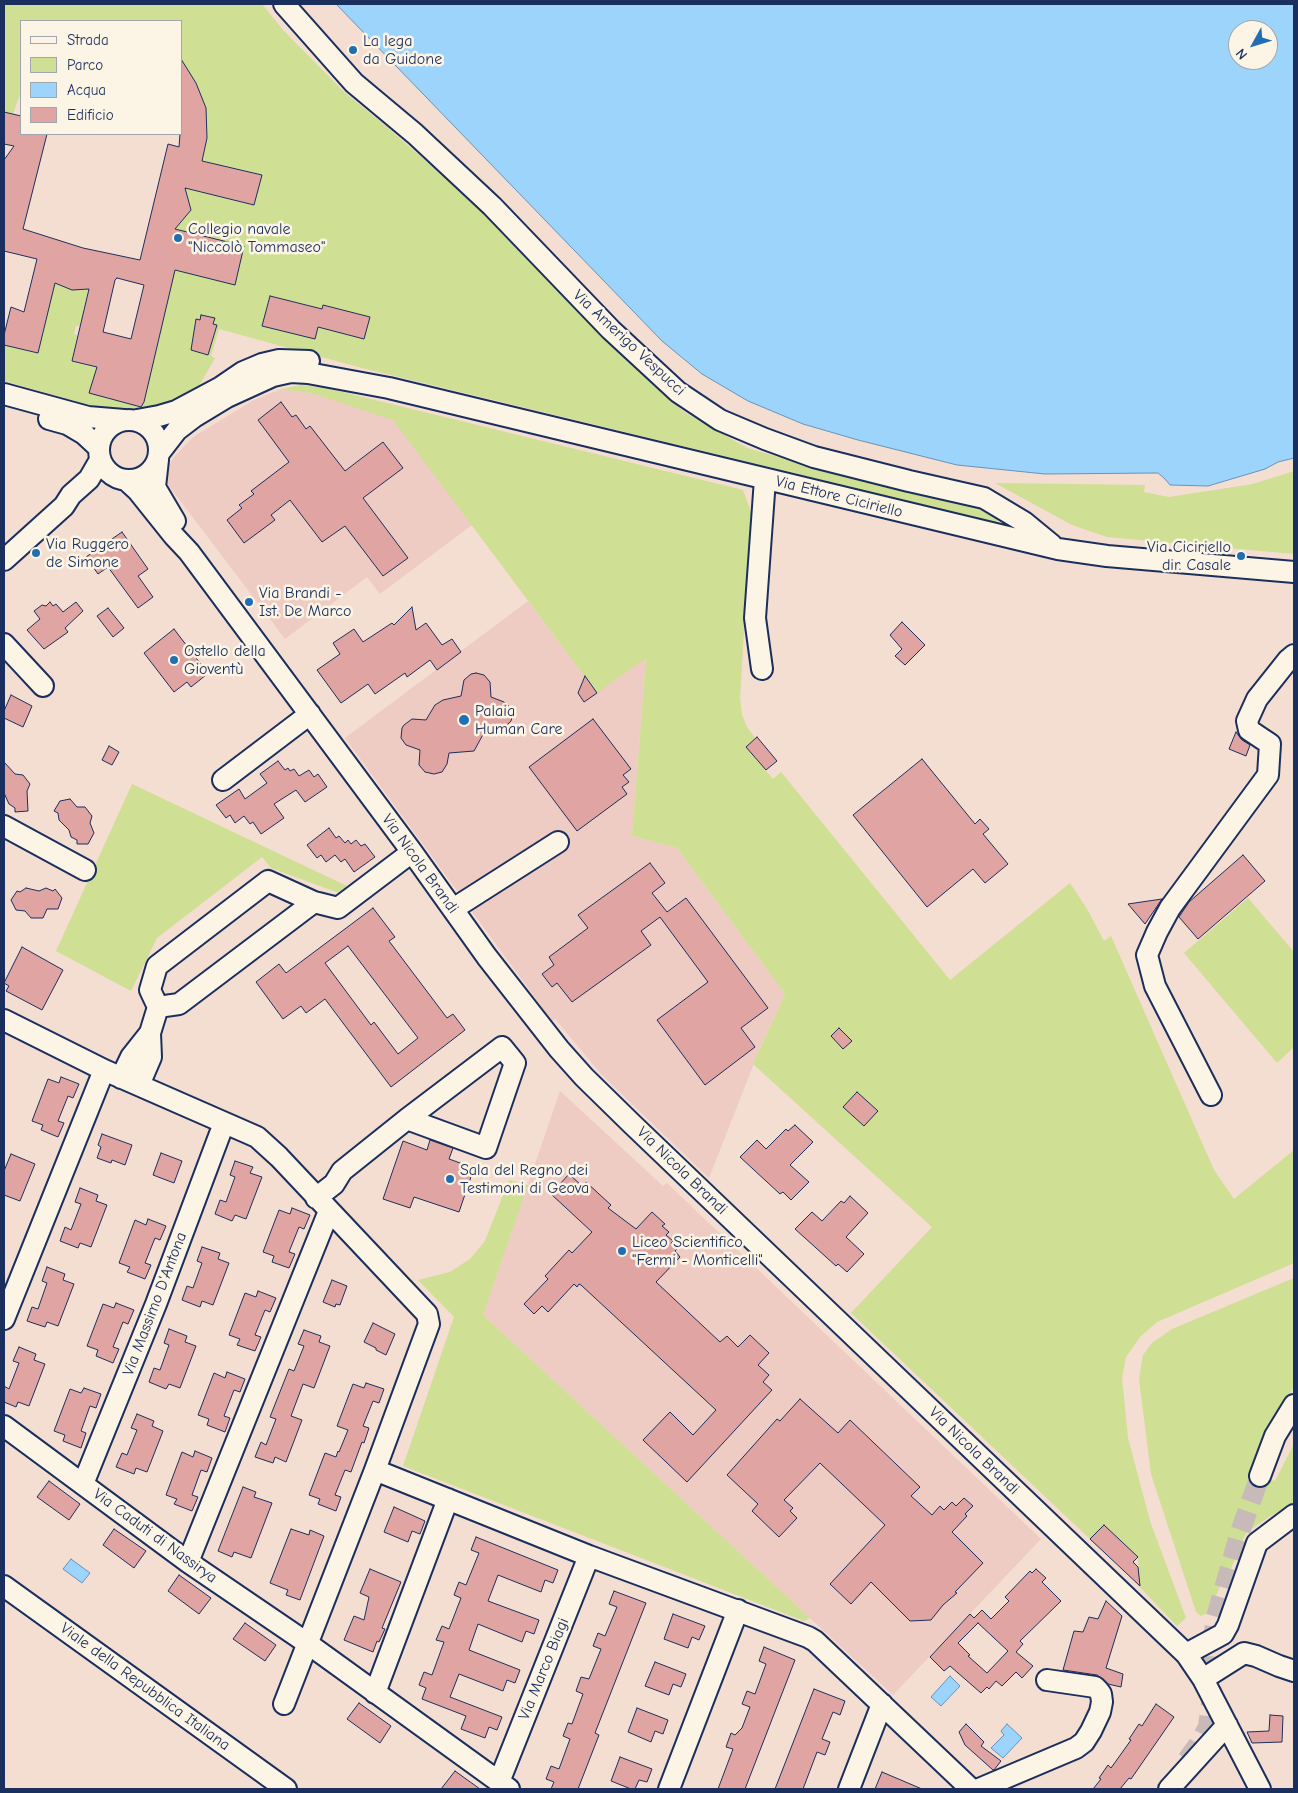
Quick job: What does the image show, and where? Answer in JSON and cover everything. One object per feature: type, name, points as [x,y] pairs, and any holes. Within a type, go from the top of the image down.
[{"type":"street","name":"Via Amerigo Vespucci","points":[[284,4],[354,83],[415,134],[492,206],[611,330],[678,392],[720,420],[766,440],[814,457],[984,498],[1024,522],[1058,549]]},
{"type":"street","name":"Via Ettore Ciciriello","points":[[130,420],[145,420],[176,411],[221,387],[244,372],[262,364],[279,360],[307,361],[336,366],[389,388]]},
{"type":"street","name":"Via Ettore Ciciriello","points":[[159,456],[177,430],[228,397],[273,376],[292,372],[308,373],[389,388],[1058,549],[1107,556],[1294,572]]},
{"type":"street","points":[[4,394],[88,417],[130,420],[151,429],[156,436],[159,456],[153,469],[146,476],[136,479],[122,479],[95,488],[78,502],[64,506]]},
{"type":"street","points":[[4,407],[67,424],[84,434],[99,453],[106,470],[122,479]]},
{"type":"street","points":[[4,560],[64,506],[71,495],[89,479],[99,453],[104,432],[109,426],[130,420]]},
{"type":"street","name":"Via Nicola Brandi","points":[[159,456],[155,487],[180,531],[189,552]]},
{"type":"street","name":"Via Nicola Brandi","points":[[122,479],[138,490],[189,552],[488,957],[547,1034],[584,1077],[1186,1654],[1203,1680],[1260,1789]]},
{"type":"street","points":[[762,669],[756,618],[765,479]]},
{"type":"street","points":[[4,644],[44,686]]},
{"type":"street","points":[[1211,1095],[1155,986],[1147,955],[1170,908],[1268,775],[1270,744],[1249,730],[1246,721],[1257,699],[1294,655]]},
{"type":"street","points":[[224,780],[310,714]]},
{"type":"street","points":[[4,826],[86,870]]},
{"type":"street","points":[[453,909],[558,842]]},
{"type":"street","points":[[4,1319],[121,1078],[151,1057],[150,1033],[158,1007],[150,990],[157,966],[268,882],[314,902],[338,908],[412,852]]},
{"type":"street","points":[[158,1007],[179,1004],[314,902]]},
{"type":"street","points":[[4,1020],[121,1078],[256,1137],[279,1157],[427,1314],[428,1324],[375,1470],[284,1704]]},
{"type":"street","points":[[188,1562],[322,1204],[342,1171],[407,1119],[502,1047],[515,1064],[486,1148],[407,1119]]},
{"type":"street","name":"Via Massimo D'Antona","points":[[83,1484],[156,1304],[224,1123]]},
{"type":"street","points":[[1294,1406],[1275,1436],[1265,1478],[1294,1422]]},
{"type":"street","name":"Via Caduti di Nassirya","points":[[4,1426],[188,1562],[307,1643],[504,1786]]},
{"type":"street","points":[[375,1470],[589,1556],[738,1610],[815,1641],[970,1789]]},
{"type":"street","points":[[375,1693],[448,1499]]},
{"type":"street","points":[[1186,1654],[1223,1634],[1258,1543],[1294,1515]]},
{"type":"street","name":"Via Marco Biagi","points":[[504,1786],[589,1556]]},
{"type":"street","name":"Viale della Repubblica Italiana","points":[[4,1586],[286,1789]]},
{"type":"street","points":[[669,1789],[738,1610]]},
{"type":"street","points":[[1203,1680],[1244,1653],[1294,1671]]},
{"type":"street","points":[[979,1789],[1076,1748],[1084,1742],[1091,1731],[1100,1712],[1102,1694],[1094,1687],[1047,1680]]},
{"type":"street","points":[[849,1789],[882,1704]]},
{"type":"street","points":[[1169,1789],[1226,1725]]},
{"type":"shaded area","points":[[281,389],[314,394],[393,419],[472,525],[380,594],[367,577],[285,639],[166,482],[166,472],[173,458],[193,437],[254,400]]},
{"type":"shaded area","points":[[528,601],[586,678],[646,657],[632,836],[677,848],[785,994],[760,1048],[709,1178],[602,1075],[555,1019],[552,1021],[471,910],[471,903],[464,895],[458,892],[345,738]]},
{"type":"shaded area","points":[[560,1091],[663,1186],[667,1183],[1041,1539],[893,1695],[483,1315]]},
{"type":"green space","points":[[4,4],[262,4],[283,30],[344,92],[475,204],[628,361],[684,412],[747,448],[841,475],[963,503],[995,515],[998,524],[989,526],[798,474],[362,368],[219,329],[211,356],[215,358],[199,386],[153,411],[104,409],[4,381],[4,345],[38,353],[56,278],[89,286],[80,326],[76,326],[74,334],[77,335],[72,361],[105,370],[100,396],[141,407],[172,282],[146,265],[237,275],[244,246],[174,229],[191,210],[184,188],[254,205],[262,175],[202,161],[207,138],[206,108],[196,83],[182,63],[182,20],[20,20],[20,94],[13,114],[4,112]],"holes":[[[270,296],[322,309],[323,305],[369,317],[364,339],[318,327],[315,339],[267,327],[270,315],[265,313]],[[201,315],[215,318],[213,324],[217,325],[208,354],[191,350],[196,319],[200,320]]]},
{"type":"green space","points":[[301,385],[326,388],[743,490],[751,512],[740,698],[742,715],[747,727],[756,739],[746,747],[773,779],[781,772],[950,980],[1070,883],[1087,909],[1104,941],[1111,936],[1214,1170],[1234,1199],[1294,1150],[1294,1263],[1157,1322],[1140,1337],[1126,1357],[1122,1378],[1128,1438],[1150,1521],[1186,1618],[1177,1626],[1133,1580],[1139,1574],[1138,1557],[1090,1539],[851,1313],[932,1227],[753,1064],[785,994],[677,848],[632,836],[646,658],[597,693],[393,420],[314,394],[281,389]]},
{"type":"green space","points":[[1294,471],[1294,554],[1107,537],[1072,525],[995,483],[1145,485],[1144,492],[1169,497],[1253,484]]},
{"type":"green space","points":[[132,784],[347,886],[339,893],[271,868],[262,857],[157,938],[131,991],[56,951]]},
{"type":"green space","points":[[1248,898],[1294,952],[1294,1047],[1277,1063],[1184,953]]},
{"type":"green space","points":[[509,1180],[528,1185],[483,1315],[810,1618],[804,1621],[403,1466],[454,1317],[418,1280],[450,1272],[470,1259],[485,1241]]},
{"type":"green space","points":[[1294,1278],[1294,1386],[1272,1427],[1251,1474],[1275,1481],[1294,1444],[1294,1503],[1248,1531],[1224,1586],[1220,1586],[1210,1612],[1201,1616],[1196,1612],[1151,1474],[1139,1379],[1143,1355],[1152,1343],[1172,1329]]},
{"type":"water","points":[[336,4],[1294,4],[1294,458],[1208,486],[1170,485],[1158,473],[1045,474],[957,465],[803,424],[748,401],[702,374],[662,341]]},
{"type":"water","points":[[71,1559],[90,1573],[82,1583],[63,1569]]},
{"type":"water","points":[[950,1676],[960,1686],[941,1706],[931,1697]]},
{"type":"water","points":[[1007,1724],[1022,1738],[1003,1758],[991,1748],[1004,1735],[1001,1731]]},
{"type":"building","name":"Collegio navale \"Niccolò Tommaseo\"","points":[[182,61],[196,83],[206,108],[207,138],[202,161],[262,175],[254,205],[185,188],[191,210],[175,229],[244,246],[235,285],[175,270],[144,402],[141,407],[89,393],[97,367],[72,361],[89,289],[72,290],[55,283],[38,353],[4,345],[4,335],[11,307],[24,312],[37,259],[4,251],[4,160],[14,146],[4,144],[4,112],[20,116],[20,135],[47,135],[23,229],[83,248],[140,260],[168,144],[179,147],[180,135],[182,135]],"holes":[[[117,278],[144,285],[131,339],[103,332]]]},
{"type":"building","points":[[270,296],[322,309],[323,305],[370,317],[364,339],[318,327],[315,339],[262,326]]},
{"type":"building","points":[[201,315],[215,318],[213,324],[217,325],[208,355],[191,350],[196,319],[200,320]]},
{"type":"building","points":[[281,402],[292,417],[296,415],[306,429],[310,426],[345,471],[383,442],[403,468],[363,498],[408,558],[383,576],[345,526],[322,542],[290,500],[271,515],[275,520],[244,543],[227,520],[242,508],[239,505],[254,494],[251,491],[289,462],[258,420]]},
{"type":"building","points":[[122,532],[148,569],[138,576],[153,597],[138,608],[108,567],[98,574],[86,557]]},
{"type":"building","points":[[50,602],[53,606],[56,604],[63,612],[76,602],[83,611],[65,628],[68,632],[44,649],[27,630],[40,619],[34,611],[42,605],[46,606]]},
{"type":"building","points":[[412,607],[416,630],[426,623],[442,645],[452,639],[461,652],[437,670],[430,660],[407,677],[405,673],[375,694],[368,684],[341,703],[317,670],[340,654],[333,643],[354,629],[363,642],[392,623],[394,625]]},
{"type":"building","points":[[108,608],[124,628],[113,637],[97,616]]},
{"type":"building","points":[[902,622],[925,645],[905,665],[895,656],[902,649],[890,635]]},
{"type":"building","name":"Ostello della Gioventù","points":[[174,629],[203,667],[202,669],[206,675],[191,687],[187,682],[174,692],[144,653]]},
{"type":"building","points":[[471,674],[484,675],[490,682],[491,697],[504,702],[511,708],[511,721],[504,728],[486,729],[474,751],[449,753],[447,764],[442,772],[434,774],[425,772],[419,765],[420,750],[406,745],[401,738],[402,728],[412,719],[426,720],[435,705],[443,700],[461,696],[464,680]]},
{"type":"building","points":[[585,676],[597,693],[584,702],[578,693]]},
{"type":"building","points":[[11,695],[32,706],[23,727],[4,718],[4,711]]},
{"type":"building","points":[[593,719],[631,769],[623,775],[629,782],[622,787],[627,794],[577,831],[529,767]]},
{"type":"building","points":[[1236,732],[1242,740],[1250,745],[1246,756],[1229,749]]},
{"type":"building","points":[[757,737],[777,761],[766,770],[746,747]]},
{"type":"building","points":[[109,746],[119,752],[112,765],[102,760]]},
{"type":"building","points":[[922,759],[975,824],[980,819],[989,829],[983,834],[1008,864],[985,883],[973,869],[927,907],[853,815]]},
{"type":"building","points":[[278,761],[285,770],[288,768],[290,771],[294,769],[299,776],[309,770],[314,777],[318,774],[327,787],[305,802],[296,790],[274,804],[284,818],[261,834],[253,822],[250,824],[244,816],[235,823],[230,815],[226,818],[216,805],[239,789],[245,799],[267,783],[260,774]]},
{"type":"building","points":[[4,762],[15,774],[23,775],[30,784],[27,791],[28,811],[15,812],[15,808],[9,804],[4,793]]},
{"type":"building","points":[[70,799],[77,807],[85,807],[92,816],[90,823],[94,833],[88,844],[77,844],[77,840],[71,837],[69,830],[59,820],[58,813],[54,811],[60,801]]},
{"type":"building","points":[[329,828],[336,838],[339,836],[345,843],[348,840],[351,844],[356,840],[361,846],[365,844],[375,857],[354,872],[345,859],[341,862],[335,855],[326,862],[321,855],[317,858],[307,845]]},
{"type":"building","points":[[1243,855],[1265,881],[1198,939],[1179,917],[1189,902]]},
{"type":"building","points":[[650,863],[665,883],[652,893],[667,912],[686,898],[768,1008],[741,1028],[755,1047],[705,1085],[657,1020],[708,982],[660,917],[641,931],[651,945],[572,1002],[557,983],[552,987],[542,974],[554,965],[549,957],[588,928],[578,915]]},
{"type":"building","points":[[26,888],[39,891],[46,888],[53,891],[55,889],[62,898],[58,909],[47,909],[43,918],[31,918],[25,911],[16,910],[11,900],[17,891],[20,892]]},
{"type":"building","points":[[1162,899],[1145,924],[1128,904]]},
{"type":"building","points":[[373,908],[395,937],[389,941],[447,1018],[453,1014],[465,1030],[391,1087],[325,999],[306,1013],[301,1006],[283,1019],[256,982],[279,964],[286,973]],"holes":[[[348,946],[418,1038],[398,1054],[374,1022],[371,1025],[325,963]]]},
{"type":"building","points":[[22,947],[63,970],[42,1010],[6,991],[9,986],[4,983]]},
{"type":"building","points":[[839,1028],[852,1041],[843,1049],[831,1036]]},
{"type":"building","points":[[61,1077],[79,1084],[73,1098],[68,1096],[58,1121],[64,1123],[58,1137],[41,1130],[43,1125],[32,1121],[48,1079],[59,1083]]},
{"type":"building","points":[[857,1092],[878,1111],[864,1126],[843,1107]]},
{"type":"building","points":[[795,1125],[813,1142],[790,1165],[809,1182],[791,1200],[783,1192],[780,1194],[740,1157],[757,1140],[766,1149],[786,1129],[788,1131]]},
{"type":"building","points":[[102,1134],[132,1145],[125,1165],[112,1160],[111,1163],[97,1158],[101,1147],[98,1145]]},
{"type":"building","name":"Sala del Regno dei Testimoni di Geova","points":[[430,1140],[453,1148],[449,1159],[474,1168],[459,1212],[414,1197],[410,1208],[383,1199],[403,1141],[427,1150]]},
{"type":"building","points":[[161,1153],[182,1161],[174,1183],[153,1175]]},
{"type":"building","points":[[11,1154],[35,1164],[20,1201],[4,1195],[4,1171]]},
{"type":"building","points":[[235,1161],[253,1167],[250,1173],[262,1177],[246,1219],[235,1215],[232,1221],[215,1214],[220,1200],[226,1202],[235,1177],[230,1175]]},
{"type":"building","points":[[569,1174],[582,1186],[586,1182],[611,1205],[608,1208],[636,1229],[652,1212],[665,1224],[662,1226],[669,1232],[666,1235],[673,1241],[671,1243],[677,1249],[675,1251],[680,1257],[656,1282],[720,1342],[727,1336],[738,1347],[750,1335],[769,1353],[758,1365],[769,1375],[763,1382],[772,1390],[687,1482],[643,1440],[670,1412],[693,1435],[716,1410],[581,1285],[579,1284],[577,1287],[574,1284],[548,1312],[542,1306],[534,1314],[524,1304],[548,1279],[545,1276],[569,1250],[572,1253],[592,1232],[551,1194]]},
{"type":"building","points":[[80,1188],[98,1195],[96,1201],[107,1205],[91,1247],[80,1243],[78,1248],[60,1241],[65,1227],[71,1230],[81,1204],[75,1202]]},
{"type":"building","points":[[850,1196],[868,1213],[846,1237],[864,1254],[847,1272],[838,1264],[836,1266],[795,1229],[812,1212],[822,1221],[841,1201],[844,1203]]},
{"type":"building","points":[[292,1208],[310,1215],[304,1229],[299,1227],[289,1252],[295,1254],[289,1268],[272,1262],[274,1256],[263,1252],[279,1210],[290,1214]]},
{"type":"building","points":[[148,1219],[166,1226],[160,1240],[155,1238],[145,1263],[151,1265],[145,1279],[127,1272],[130,1267],[119,1263],[135,1220],[146,1225]]},
{"type":"building","points":[[202,1247],[220,1253],[218,1259],[229,1263],[213,1305],[202,1301],[200,1307],[182,1300],[187,1286],[193,1288],[202,1263],[197,1261]]},
{"type":"building","points":[[47,1267],[65,1274],[63,1280],[74,1284],[58,1326],[47,1322],[45,1327],[27,1321],[32,1307],[38,1309],[47,1283],[42,1281]]},
{"type":"building","points":[[332,1280],[347,1286],[340,1305],[336,1304],[335,1307],[323,1302]]},
{"type":"building","points":[[258,1291],[276,1298],[270,1312],[265,1310],[255,1335],[261,1337],[255,1351],[237,1345],[240,1339],[229,1335],[245,1293],[256,1297]]},
{"type":"building","points":[[116,1303],[134,1310],[128,1324],[123,1322],[113,1347],[119,1349],[113,1363],[96,1356],[98,1350],[87,1346],[103,1304],[114,1308]]},
{"type":"building","points":[[373,1323],[395,1334],[386,1355],[364,1342]]},
{"type":"building","points":[[169,1329],[187,1336],[185,1342],[196,1346],[180,1388],[169,1384],[166,1389],[149,1382],[154,1368],[160,1370],[169,1345],[164,1343]]},
{"type":"building","points":[[304,1330],[321,1336],[319,1342],[330,1346],[314,1388],[303,1384],[291,1416],[302,1420],[286,1462],[275,1457],[273,1463],[255,1457],[261,1442],[266,1445],[276,1419],[270,1417],[289,1369],[294,1371],[304,1346],[298,1344]]},
{"type":"building","points":[[19,1347],[36,1354],[34,1360],[45,1364],[29,1406],[18,1402],[16,1407],[4,1402],[4,1386],[9,1389],[19,1363],[13,1361]]},
{"type":"building","points":[[227,1372],[245,1379],[240,1392],[234,1390],[224,1416],[230,1418],[225,1432],[207,1425],[209,1419],[198,1415],[214,1373],[225,1378]]},
{"type":"building","points":[[366,1383],[384,1389],[379,1403],[373,1401],[363,1426],[369,1428],[364,1443],[362,1442],[351,1472],[345,1470],[335,1495],[341,1497],[336,1511],[318,1504],[320,1499],[309,1495],[325,1453],[336,1457],[348,1430],[337,1426],[353,1384],[364,1388]]},
{"type":"building","points":[[84,1388],[101,1394],[96,1408],[90,1406],[81,1431],[86,1433],[81,1448],[63,1441],[65,1435],[54,1431],[70,1389],[81,1393]]},
{"type":"building","points":[[800,1399],[838,1433],[850,1420],[920,1487],[911,1496],[932,1515],[940,1506],[944,1510],[952,1502],[956,1506],[964,1498],[973,1506],[965,1514],[967,1516],[952,1532],[983,1563],[931,1620],[910,1621],[871,1582],[851,1604],[830,1584],[885,1525],[820,1463],[784,1500],[793,1508],[790,1511],[797,1518],[779,1537],[752,1511],[758,1504],[727,1475],[777,1419],[780,1421]]},
{"type":"building","points":[[137,1414],[154,1421],[152,1426],[163,1431],[147,1472],[136,1468],[134,1474],[116,1467],[122,1453],[127,1455],[137,1430],[131,1428]]},
{"type":"building","points":[[195,1451],[212,1458],[207,1472],[201,1470],[192,1495],[198,1497],[192,1511],[174,1504],[177,1499],[166,1495],[182,1452],[193,1457]]},
{"type":"building","points":[[49,1481],[80,1504],[69,1520],[37,1497]]},
{"type":"building","points":[[243,1487],[256,1492],[254,1497],[272,1503],[251,1558],[234,1552],[232,1557],[218,1551]]},
{"type":"building","points":[[394,1507],[425,1521],[420,1534],[412,1531],[408,1542],[384,1532]]},
{"type":"building","points":[[1104,1525],[1138,1557],[1133,1562],[1138,1567],[1140,1586],[1090,1539]]},
{"type":"building","points":[[114,1529],[146,1551],[134,1568],[103,1545]]},
{"type":"building","points":[[291,1529],[309,1535],[310,1530],[324,1536],[300,1600],[286,1595],[288,1590],[270,1583]]},
{"type":"building","points":[[476,1537],[558,1570],[553,1583],[545,1580],[541,1592],[498,1575],[488,1601],[539,1620],[534,1634],[526,1631],[522,1642],[478,1624],[469,1650],[520,1670],[515,1683],[507,1680],[503,1691],[459,1674],[450,1697],[502,1717],[497,1730],[489,1727],[485,1738],[461,1729],[466,1716],[422,1699],[426,1688],[419,1685],[424,1672],[432,1675],[444,1642],[436,1640],[442,1626],[449,1629],[461,1598],[454,1595],[459,1582],[466,1585],[479,1553],[471,1550]]},
{"type":"building","points":[[370,1569],[401,1582],[382,1628],[385,1629],[379,1642],[377,1641],[373,1652],[344,1640],[354,1616],[364,1620],[369,1597],[360,1593]]},
{"type":"building","points":[[1036,1569],[1046,1578],[1042,1582],[1061,1601],[1020,1641],[1023,1644],[1016,1652],[1033,1666],[1022,1678],[1016,1672],[1002,1686],[996,1681],[989,1689],[987,1687],[981,1693],[950,1666],[944,1671],[930,1657],[970,1614],[974,1618],[982,1610],[991,1619],[1009,1601],[1005,1597],[1030,1571],[1032,1573]],"holes":[[[978,1623],[1008,1651],[987,1673],[968,1656],[970,1655],[958,1643]]]},
{"type":"building","points":[[179,1575],[211,1598],[199,1614],[168,1591]]},
{"type":"building","points":[[614,1591],[646,1603],[595,1733],[599,1735],[578,1789],[551,1789],[554,1782],[546,1779],[551,1766],[559,1769],[570,1739],[563,1736],[568,1723],[572,1724],[583,1694],[576,1691],[581,1677],[589,1679],[601,1649],[593,1646],[598,1633],[605,1636],[617,1607],[609,1604]]},
{"type":"building","points":[[1106,1601],[1122,1616],[1106,1668],[1123,1674],[1121,1687],[1108,1684],[1097,1675],[1063,1670],[1074,1631],[1083,1632],[1089,1617],[1098,1619]]},
{"type":"building","points":[[673,1614],[705,1626],[699,1640],[692,1637],[688,1648],[664,1639]]},
{"type":"building","points":[[245,1623],[276,1645],[265,1661],[233,1639]]},
{"type":"building","points":[[764,1647],[795,1660],[745,1789],[718,1789],[733,1749],[726,1747],[731,1733],[735,1735],[742,1728],[750,1707],[742,1704],[747,1691],[755,1694],[766,1664],[759,1661]]},
{"type":"building","points":[[655,1662],[686,1674],[681,1687],[673,1684],[669,1695],[645,1686]]},
{"type":"building","points":[[814,1689],[845,1701],[840,1715],[833,1712],[822,1739],[830,1742],[825,1755],[817,1752],[803,1789],[775,1789]]},
{"type":"building","points":[[359,1703],[391,1726],[380,1743],[347,1719]]},
{"type":"building","points":[[1156,1704],[1174,1717],[1131,1779],[1129,1778],[1120,1789],[1093,1789],[1108,1765],[1111,1768],[1131,1740],[1129,1739],[1139,1724],[1142,1726]]},
{"type":"building","points":[[637,1708],[668,1720],[663,1734],[655,1731],[651,1742],[628,1732]]},
{"type":"building","points":[[1270,1715],[1283,1716],[1282,1742],[1252,1743],[1247,1732],[1269,1731]]},
{"type":"building","points":[[966,1724],[984,1742],[981,1746],[1001,1761],[994,1770],[965,1745],[959,1732]]},
{"type":"building","points":[[620,1757],[652,1769],[647,1782],[639,1780],[635,1789],[631,1789],[611,1781]]},
{"type":"building","points":[[455,1771],[480,1789],[441,1789]]},
{"type":"building","points":[[882,1772],[922,1789],[875,1789]]},
{"type":"tunnel","points":[[1187,1760],[1208,1727],[1211,1703],[1212,1647],[1216,1617],[1240,1532],[1260,1476]]},
{"type":"place","name":"La lega da Guidone","points":[[353,50]]},
{"type":"place","name":"Collegio navale \"Niccolò Tommaseo\"","points":[[178,238]]},
{"type":"place","name":"Via Ruggero de Simone","points":[[36,553]]},
{"type":"place","name":"Via Ciciriello dir. Casale","points":[[1241,556]]},
{"type":"place","name":"Via Brandi - Ist. De Marco","points":[[249,602]]},
{"type":"place","name":"Ostello della Gioventù","points":[[174,660]]},
{"type":"place","name":"Palaia Human Care","points":[[464,720]]},
{"type":"place","name":"Sala del Regno dei Testimoni di Geova","points":[[450,1179]]},
{"type":"place","name":"Liceo Scientifico \"Fermi - Monticelli\"","points":[[622,1251]]}]
